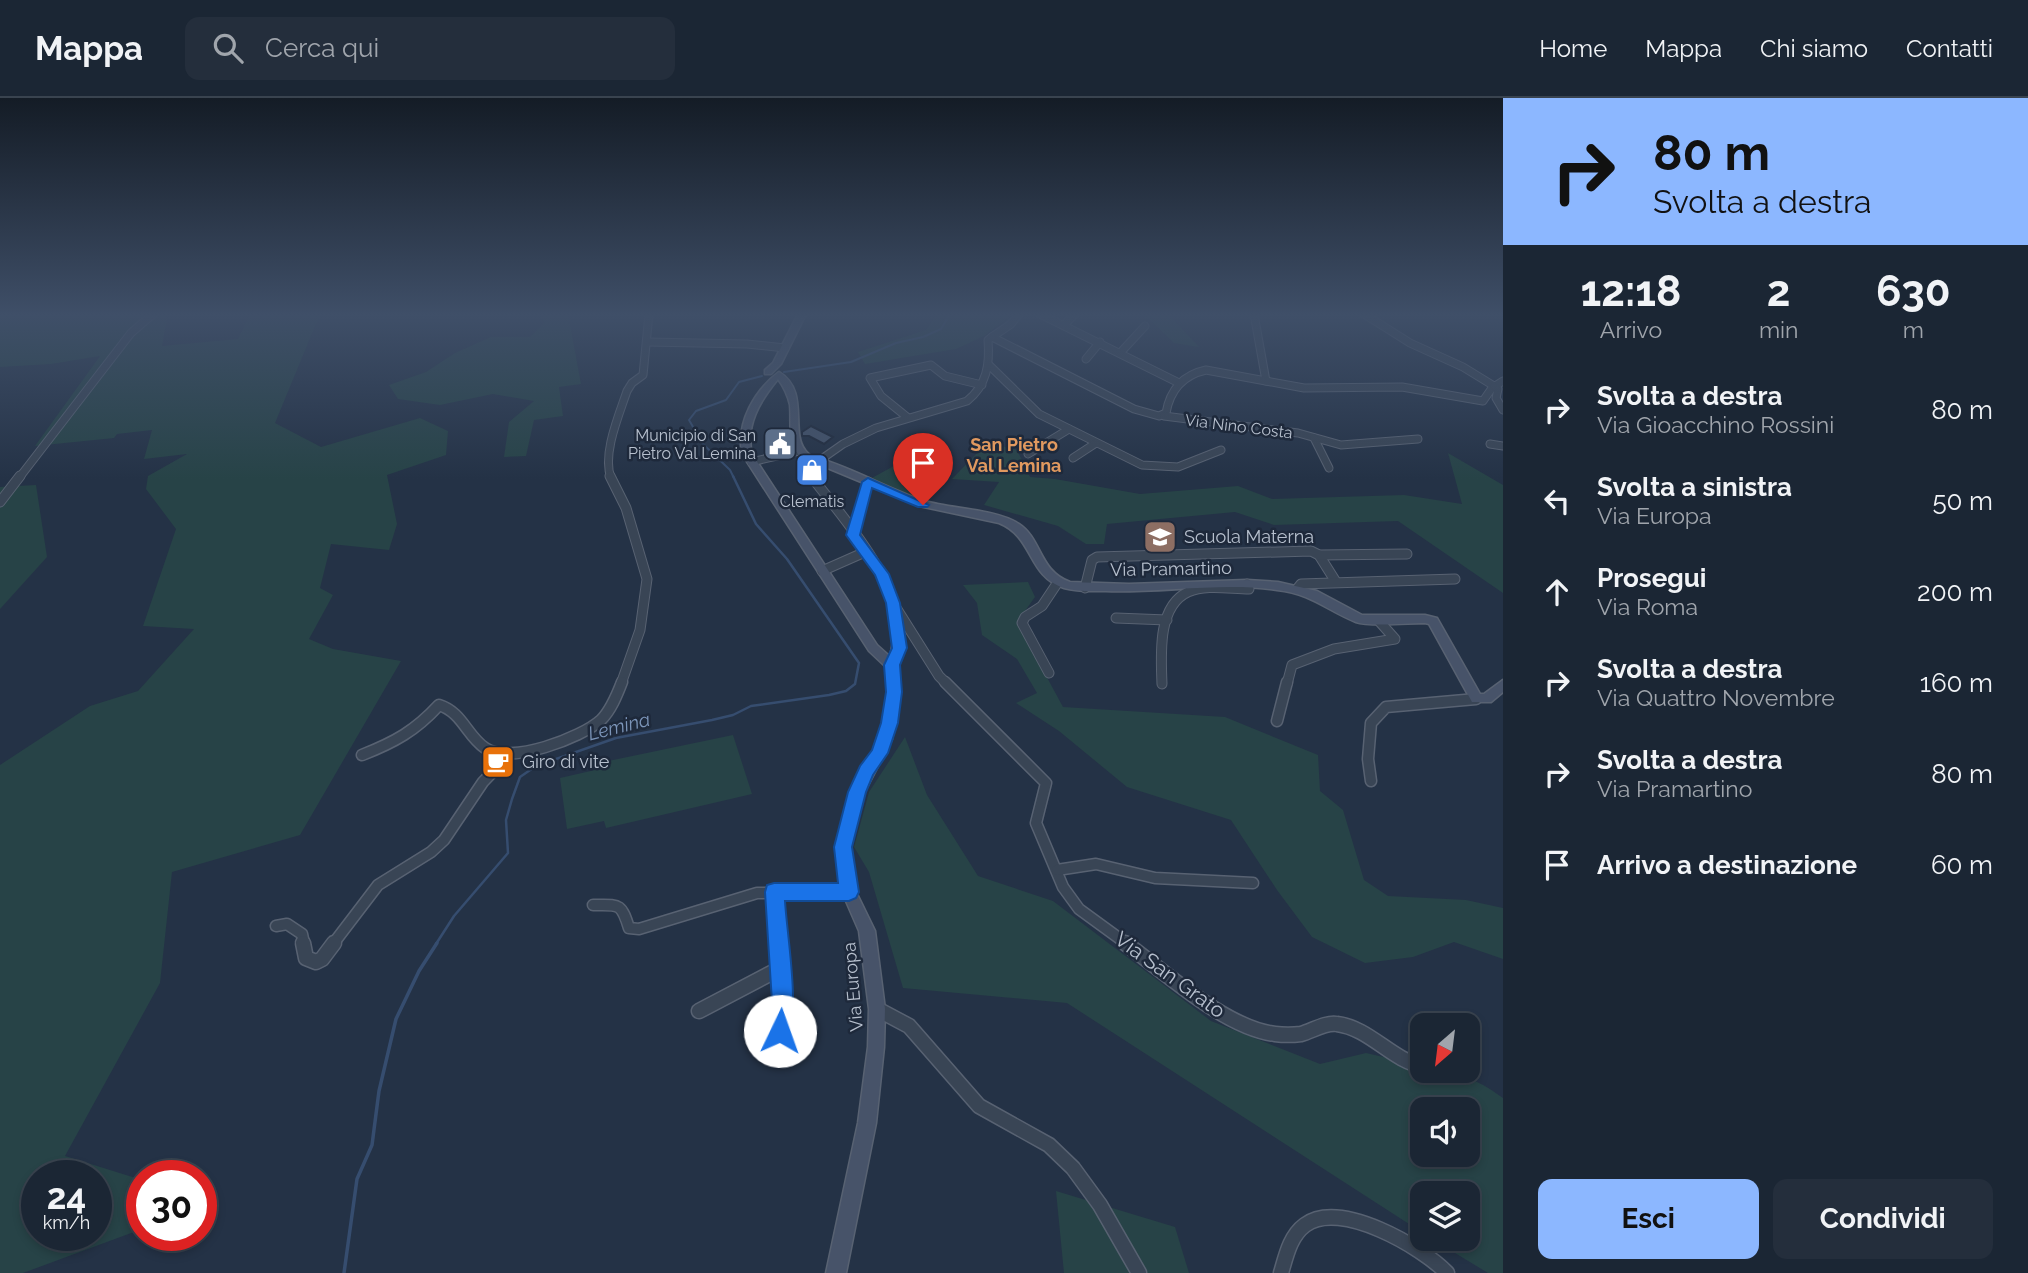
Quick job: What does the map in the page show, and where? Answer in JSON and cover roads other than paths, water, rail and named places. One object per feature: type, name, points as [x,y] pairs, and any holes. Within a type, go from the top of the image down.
[{"type":"street","points":[[0,502],[103,369]]},
{"type":"street","points":[[276,926],[287,924],[302,934],[306,958],[316,962],[323,958],[387,876],[440,844],[477,790],[509,755],[561,740],[602,719],[613,706],[633,653],[643,613],[647,579],[629,517],[616,484],[609,475],[607,463],[609,446],[629,386],[643,374],[643,369]]},
{"type":"street","points":[[778,369],[744,434],[745,448],[873,649],[892,665],[899,648],[893,603],[882,574],[853,535],[815,460],[798,446]]},
{"type":"street","points":[[907,417],[881,396],[870,378],[912,369]]},
{"type":"street","points":[[935,369],[945,376],[982,385]]},
{"type":"street","points":[[815,460],[875,429],[907,417],[967,401],[982,385],[988,369]]},
{"type":"street","points":[[993,369],[1040,414],[1142,465],[1187,465],[1221,450]]},
{"type":"street","name":"Via Nino Costa","points":[[1055,369],[1134,409],[1164,416],[1219,425],[1259,427],[1341,445],[1418,439]]},
{"type":"street","points":[[1152,369],[1179,383]]},
{"type":"street","points":[[1264,369],[1266,381]]},
{"type":"street","points":[[1466,369],[1498,389],[1496,398],[1503,410]]},
{"type":"street","points":[[1164,416],[1168,400],[1179,383],[1191,373],[1206,370],[1316,389],[1402,387],[1483,401],[1494,386],[1503,381]]},
{"type":"street","points":[[775,376],[794,403],[798,457],[815,460],[931,507],[1001,520],[1014,525],[1023,533],[1045,572],[1058,582],[1042,606],[1025,617],[1023,623],[1049,673]]},
{"type":"street","points":[[1028,454],[1069,429]]},
{"type":"street","name":"Via Nino Costa","points":[[1314,438],[1329,468]]},
{"type":"street","points":[[1073,458],[1096,443]]},
{"type":"street","points":[[1490,444],[1503,446]]},
{"type":"street","points":[[751,461],[798,446]]},
{"type":"street","points":[[853,535],[868,482]]},
{"type":"street","points":[[1085,588],[1092,560],[1097,557],[1311,551],[1319,555],[1407,554]]},
{"type":"street","points":[[822,571],[865,552]]},
{"type":"street","points":[[1319,555],[1336,582]]},
{"type":"street","points":[[1297,589],[1301,584],[1455,579]]},
{"type":"street","name":"Via Pramartino","points":[[1058,582],[1085,588],[1247,584],[1297,589],[1313,594],[1354,617],[1379,621],[1424,619],[1436,624],[1446,648],[1476,699]]},
{"type":"street","points":[[1162,684],[1162,643],[1167,620],[1177,602],[1187,593],[1249,589],[1247,584]]},
{"type":"street","name":"Via San Grato","points":[[893,603],[939,676],[1046,783],[1036,823],[1063,887],[1079,909],[1229,1019],[1259,1031],[1276,1034],[1300,1034],[1336,1023],[1352,1027],[1395,1051],[1410,1064]]},
{"type":"street","points":[[1116,618],[1167,620]]},
{"type":"street","points":[[1277,720],[1292,665],[1334,649],[1395,639],[1379,621]]},
{"type":"street","name":"Via Europa","points":[[836,1273],[867,1123],[876,1047],[877,1009],[867,931],[849,892],[843,847],[857,792],[886,739],[894,692],[892,665]]},
{"type":"street","points":[[1371,781],[1367,759],[1371,723],[1387,707],[1487,699],[1503,685]]},
{"type":"street","points":[[362,755],[390,744],[420,726],[439,705],[453,712],[484,748],[509,755]]},
{"type":"street","points":[[1057,870],[1096,864],[1155,878],[1253,883]]},
{"type":"street","points":[[593,905],[618,905],[623,909],[629,928],[639,929],[738,897],[774,892],[849,892]]},
{"type":"street","points":[[774,892],[781,968],[780,1031]]},
{"type":"street","points":[[699,1011],[781,968]]},
{"type":"street","points":[[877,1009],[909,1026],[979,1106],[1049,1145],[1073,1168],[1100,1205],[1139,1273]]},
{"type":"street","points":[[1281,1273],[1292,1238],[1309,1222],[1333,1216],[1367,1224],[1404,1241],[1447,1273]]},
{"type":"waterway","name":"Lemina","points":[[784,372],[805,369]]},
{"type":"waterway","name":"Lemina","points":[[733,476],[703,444],[689,420],[696,411],[726,400],[739,382],[762,376]]},
{"type":"waterway","name":"Lemina","points":[[436,944],[454,916],[508,853],[506,820],[512,799],[520,777],[536,766],[616,738],[712,720],[733,715],[751,706],[829,695],[846,691],[855,684],[859,663],[787,559],[756,524],[733,476]]},
{"type":"waterway","name":"Lemina","points":[[344,1273],[357,1179],[372,1145],[379,1091],[396,1019],[419,971],[437,943]]},
{"type":"place","name":"Municipio di San Pietro Val Lemina","points":[[780,444]]},
{"type":"place","name":"Clematis","points":[[812,470]]},
{"type":"place","name":"Scuola Materna","points":[[1160,537]]},
{"type":"place","name":"Giro di vite","points":[[498,762]]},
{"type":"district","name":"San Pietro Val Lemina","points":[[1014,455]]}]
